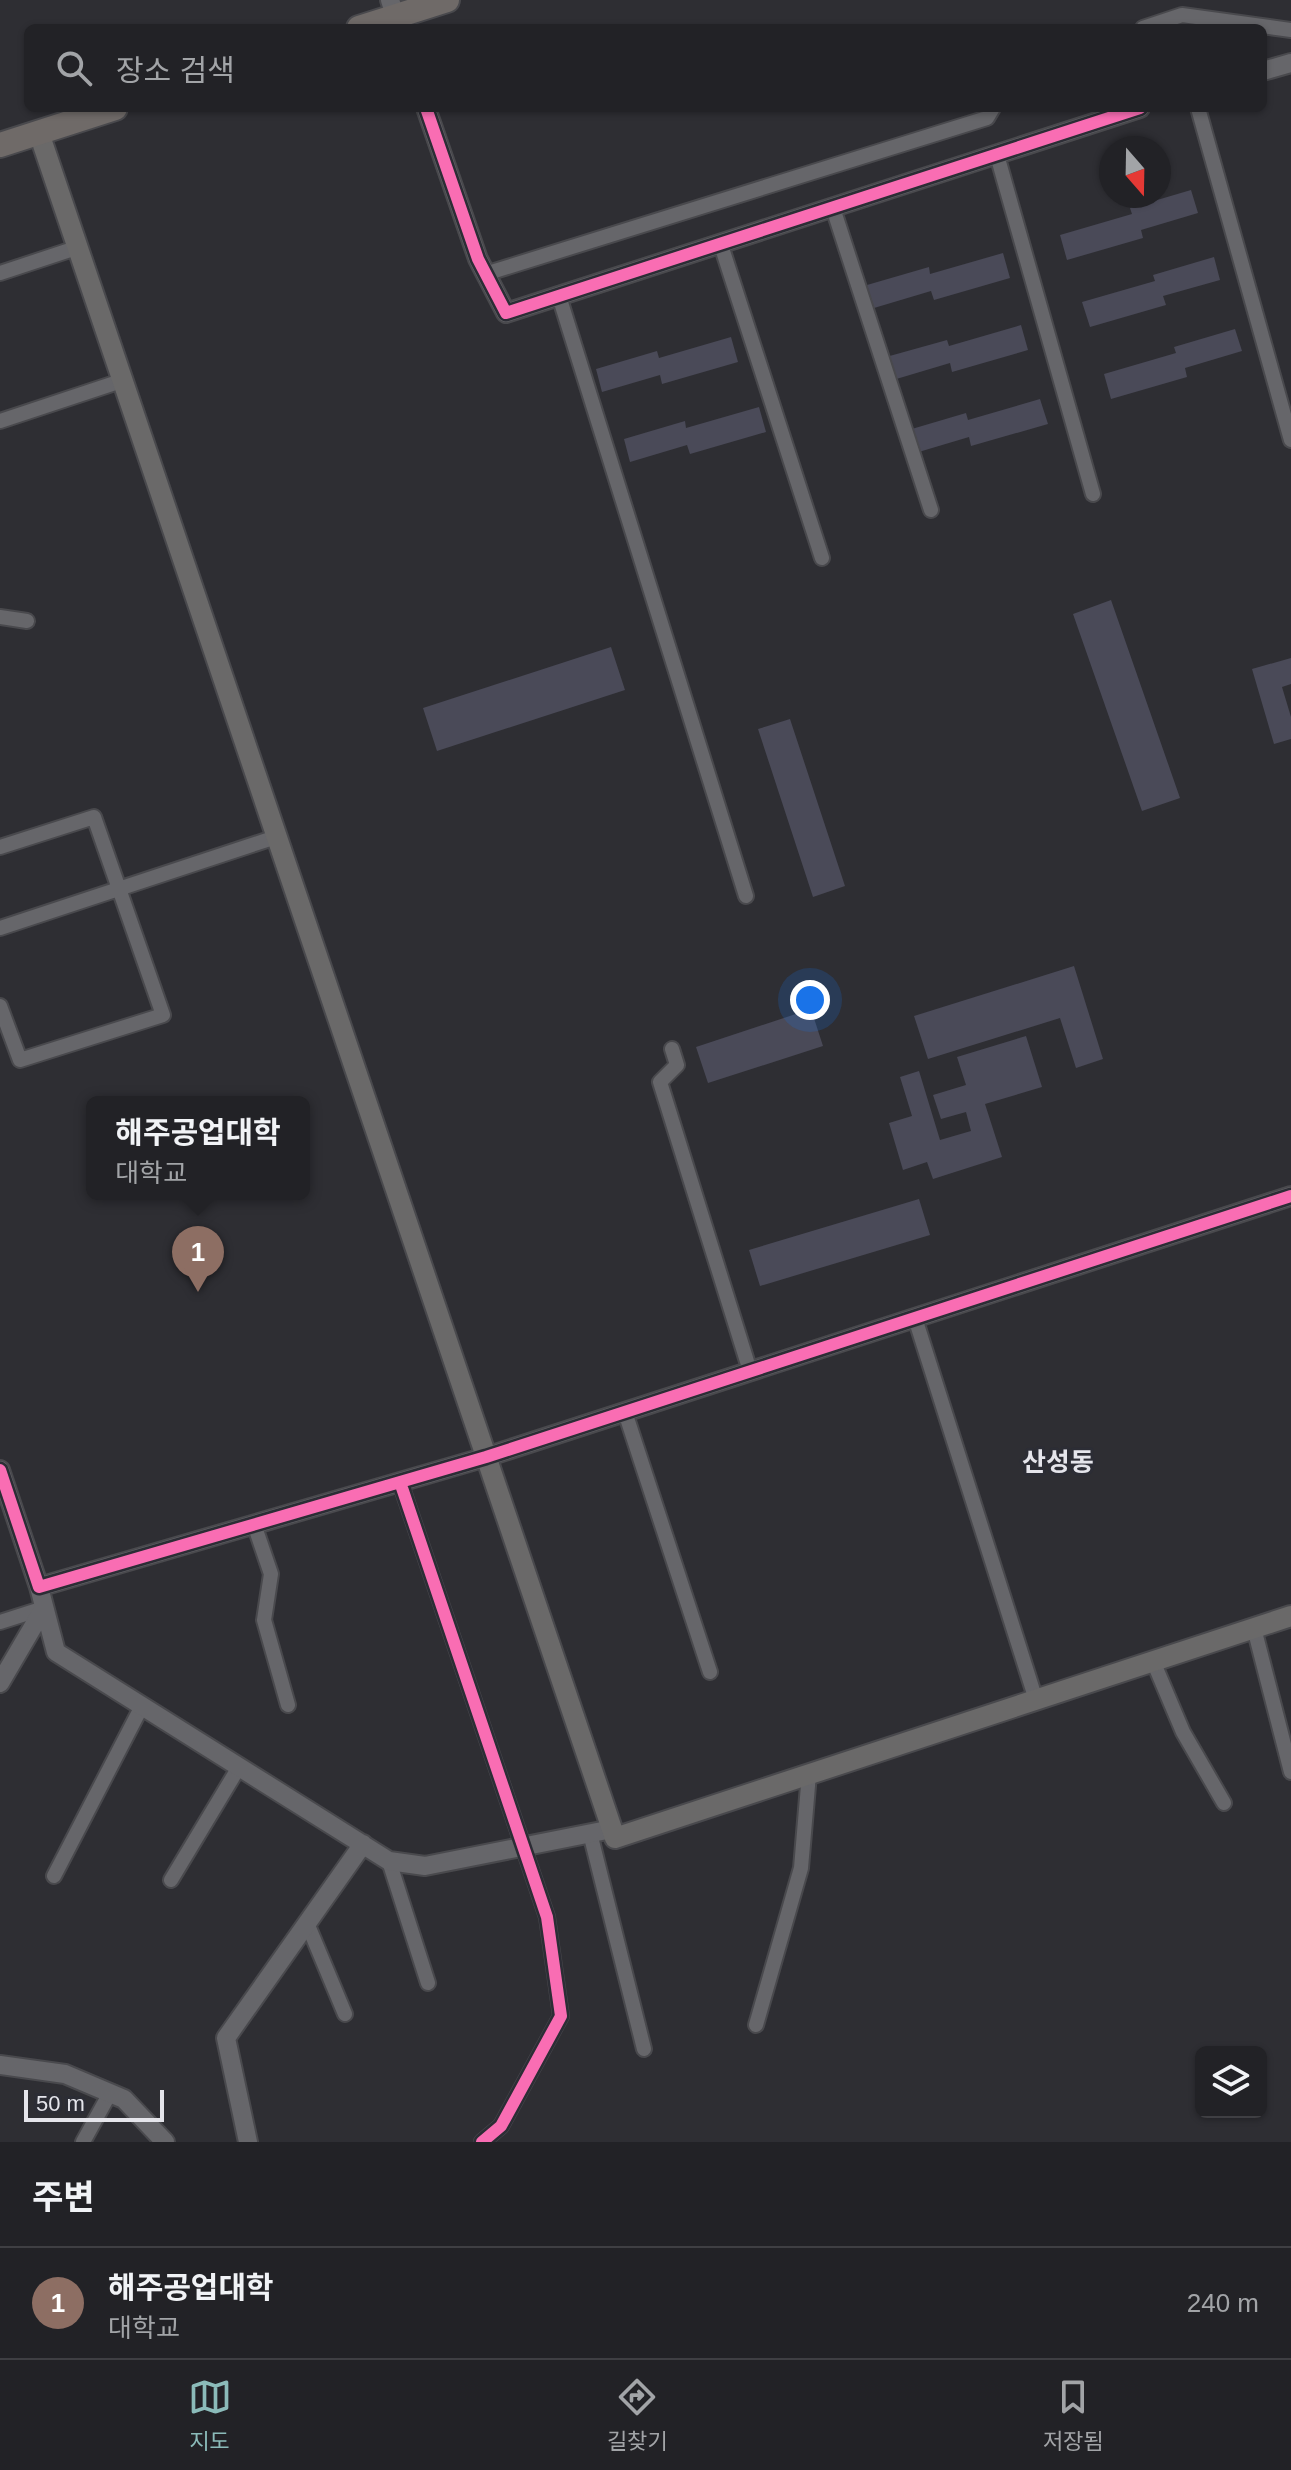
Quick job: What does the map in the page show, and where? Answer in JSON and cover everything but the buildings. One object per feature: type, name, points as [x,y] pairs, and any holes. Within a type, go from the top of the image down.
[{"type":"main road","points":[[370,24],[447,0]]},
{"type":"main road","points":[[0,145],[103,112]]},
{"type":"main road","points":[[39,133],[615,1838],[1291,1616]]},
{"type":"street","points":[[1155,24],[1182,15],[1247,24]]},
{"type":"street","points":[[1267,27],[1291,30]]},
{"type":"street","points":[[1267,70],[1291,63]]},
{"type":"street","points":[[427,112],[485,274],[506,313],[1128,112]]},
{"type":"street","points":[[485,274],[987,118],[991,112]]},
{"type":"street","points":[[1199,112],[1291,440]]},
{"type":"street","points":[[997,155],[1093,494]]},
{"type":"street","points":[[833,208],[931,510]]},
{"type":"street","points":[[721,245],[822,558]]},
{"type":"street","points":[[0,273],[76,248]]},
{"type":"street","points":[[559,296],[746,896]]},
{"type":"street","points":[[0,421],[121,381]]},
{"type":"street","points":[[0,617],[27,621]]},
{"type":"street","points":[[0,847],[94,817],[163,1015],[20,1060],[0,1006]]},
{"type":"street","points":[[0,928],[276,837]]},
{"type":"street","points":[[672,1049],[677,1065],[660,1082],[750,1371]]},
{"type":"street","points":[[39,1587],[486,1457],[1291,1196]]},
{"type":"street","points":[[915,1318],[1036,1700]]},
{"type":"street","points":[[625,1412],[710,1672]]},
{"type":"street","points":[[0,1470],[39,1587],[56,1652],[389,1861],[425,1866],[612,1829]]},
{"type":"street","points":[[400,1482],[547,1917],[561,2016],[501,2126],[482,2142]]},
{"type":"street","points":[[254,1524],[271,1574],[264,1620],[288,1705]]},
{"type":"street","points":[[0,1622],[44,1608]]},
{"type":"street","points":[[0,1683],[44,1608]]},
{"type":"street","points":[[1254,1628],[1291,1772]]},
{"type":"street","points":[[1153,1661],[1183,1732],[1224,1803]]},
{"type":"street","points":[[54,1876],[142,1706]]},
{"type":"street","points":[[171,1880],[239,1767]]},
{"type":"street","points":[[756,2025],[801,1868],[809,1774]]},
{"type":"street","points":[[590,1833],[644,2049]]},
{"type":"street","points":[[248,2142],[226,2038],[363,1844]]},
{"type":"street","points":[[389,1861],[428,1983]]},
{"type":"street","points":[[307,1923],[345,2014]]},
{"type":"street","points":[[0,2065],[65,2074],[124,2099],[165,2142]]},
{"type":"street","points":[[83,2142],[110,2093]]},
{"type":"cycle path","points":[[427,112],[478,259],[506,313],[1128,112]]},
{"type":"cycle path","points":[[0,1470],[39,1587],[486,1457],[1291,1196]]},
{"type":"cycle path","points":[[400,1482],[547,1917],[561,2016],[501,2126],[482,2142]]},
{"type":"place","name":"해주공업대학","points":[[198,1292]]},
{"type":"district","name":"산성동","points":[[1058,1462]]}]
